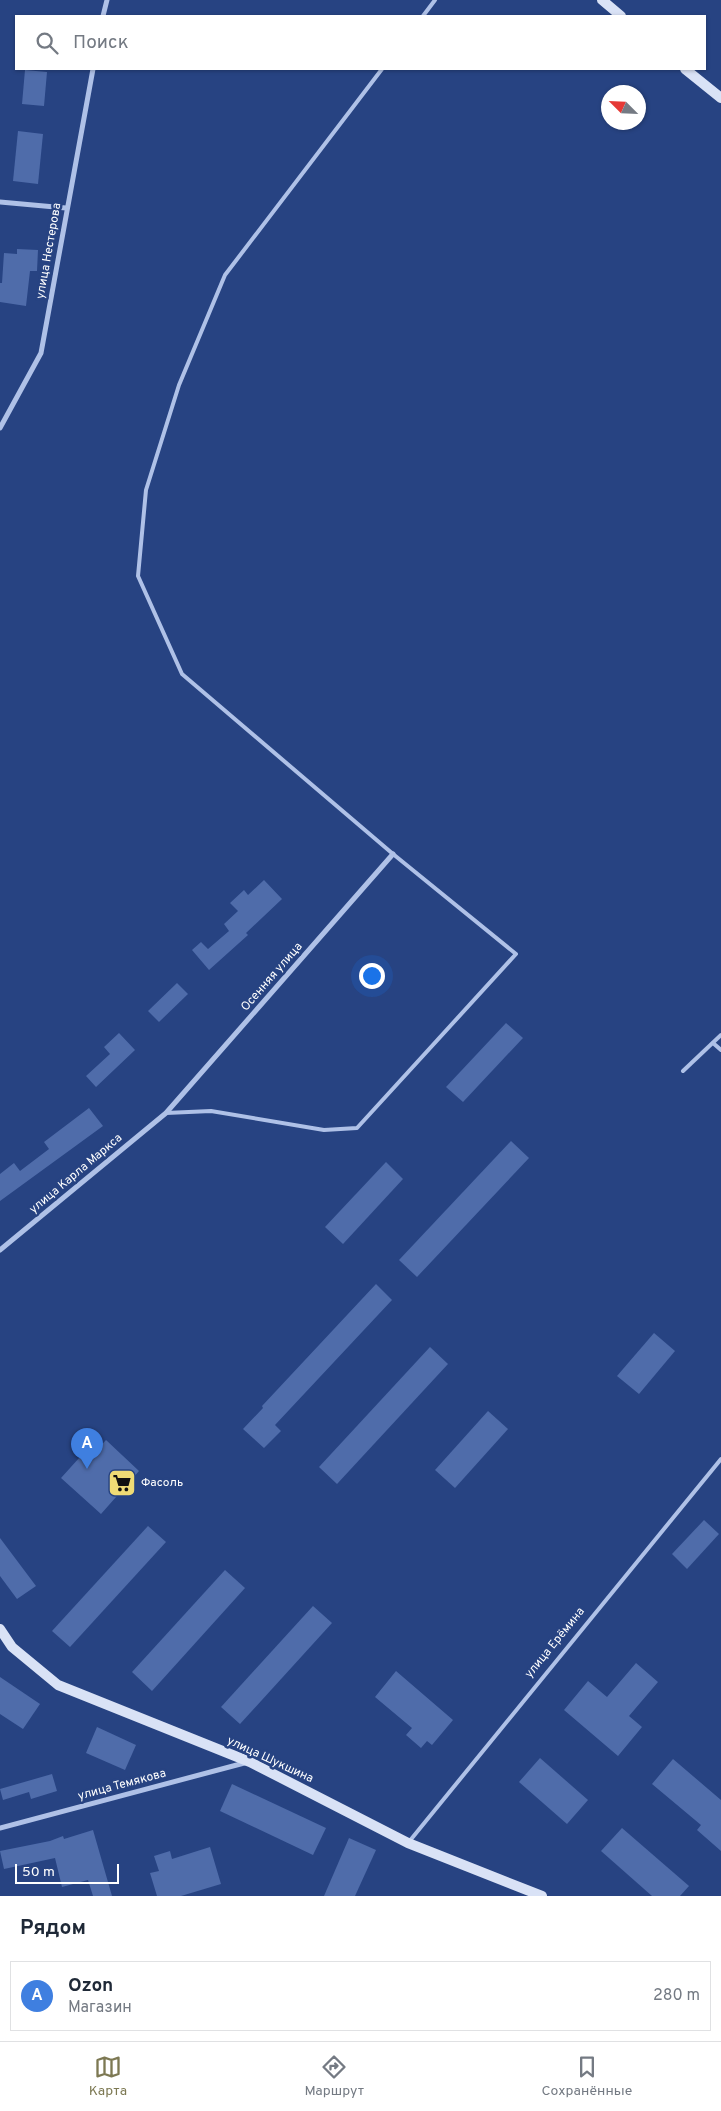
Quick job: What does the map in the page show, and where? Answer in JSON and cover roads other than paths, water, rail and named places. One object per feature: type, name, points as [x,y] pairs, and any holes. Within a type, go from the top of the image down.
[{"type":"street","points":[[104,15],[107,0]]},
{"type":"street","points":[[602,0],[620,15]]},
{"type":"street","name":"улица Нестерова","points":[[0,428],[41,353],[66,208],[93,70]]},
{"type":"street","points":[[686,70],[721,98]]},
{"type":"street","points":[[0,202],[66,208]]},
{"type":"street","name":"Осенняя улица","points":[[166,1113],[393,854]]},
{"type":"street","name":"улица Карла Маркса","points":[[0,1250],[166,1113]]},
{"type":"street","name":"улица Шукшина","points":[[0,1629],[12,1647],[58,1685],[250,1762],[408,1843],[542,1896]]},
{"type":"street","name":"улица Темякова","points":[[0,1828],[250,1762]]},
{"type":"lane","points":[[423,15],[435,0]]},
{"type":"lane","points":[[166,1113],[211,1111],[324,1130],[357,1128],[516,954],[393,854],[182,674],[138,576],[146,490],[179,385],[225,275],[381,70]]},
{"type":"lane","points":[[683,1071],[721,1035]]},
{"type":"lane","points":[[713,1043],[721,1050]]},
{"type":"lane","name":"улица Ерёмина","points":[[408,1843],[721,1459]]},
{"type":"place","name":"Ozon","points":[[87,1469]]},
{"type":"place","name":"Фасоль","points":[[122,1483]]}]
